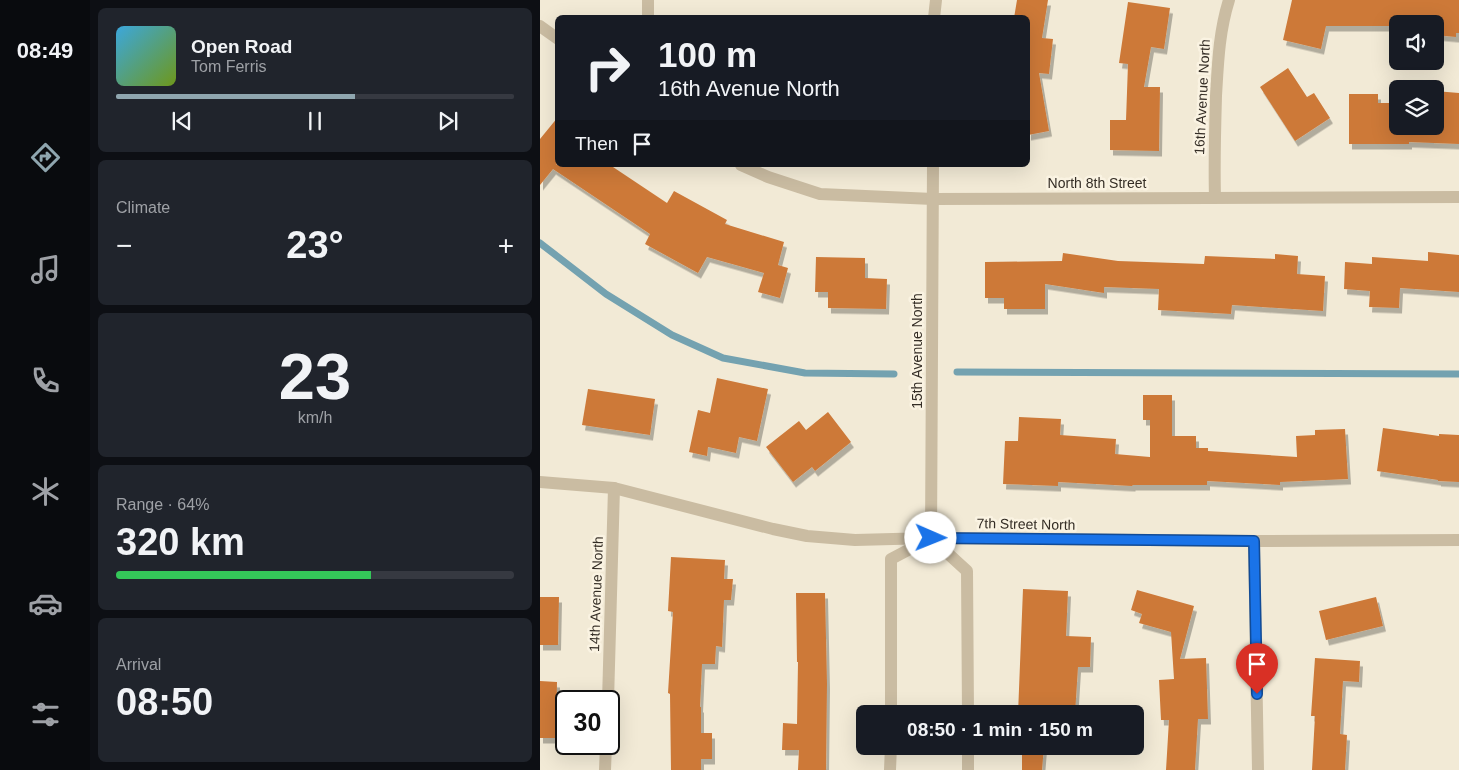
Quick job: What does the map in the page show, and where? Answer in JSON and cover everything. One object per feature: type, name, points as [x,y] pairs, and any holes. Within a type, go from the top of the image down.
[{"type":"street","points":[[648,0],[648,15]]},
{"type":"street","points":[[934,15],[936,0]]},
{"type":"street","name":"16th Avenue North","points":[[1215,197],[1214,150],[1218,55],[1222,23],[1229,0]]},
{"type":"street","points":[[540,26],[555,37]]},
{"type":"street","name":"North 8th Street","points":[[746,167],[768,177],[820,194],[933,199],[1459,197]]},
{"type":"street","name":"15th Avenue North","points":[[931,538],[933,167]]},
{"type":"street","name":"7th Street North","points":[[540,482],[614,488],[808,536],[855,540],[931,538],[1254,541],[1459,540]]},
{"type":"street","name":"14th Avenue North","points":[[608,690],[614,488]]},
{"type":"street","points":[[891,705],[891,559],[931,538],[967,571],[968,705]]},
{"type":"street","points":[[1254,541],[1258,770]]},
{"type":"street","points":[[605,770],[606,755]]},
{"type":"street","points":[[890,755],[890,770]]},
{"type":"street","points":[[968,755],[968,770]]},
{"type":"building","points":[[1017,0],[1048,0],[1042,38],[1053,39],[1049,74],[1039,73],[1049,131],[1030,135],[1030,15],[1014,15]]},
{"type":"building","points":[[1292,0],[1459,0],[1459,33],[1456,33],[1456,37],[1444,36],[1444,15],[1389,15],[1389,26],[1326,26],[1321,49],[1283,40]]},
{"type":"building","points":[[1128,2],[1170,8],[1164,49],[1151,47],[1144,87],[1160,87],[1159,151],[1110,150],[1110,120],[1126,120],[1128,64],[1119,63]]},
{"type":"building","points":[[1288,68],[1307,97],[1314,93],[1330,118],[1295,141],[1260,87]]},
{"type":"building","points":[[1444,92],[1459,93],[1459,144],[1409,142],[1409,144],[1349,144],[1349,94],[1378,94],[1378,103],[1389,103],[1389,135],[1444,135]]},
{"type":"building","points":[[555,121],[555,167],[613,167],[667,203],[674,191],[727,220],[725,224],[784,242],[778,265],[788,268],[780,298],[758,292],[764,273],[707,257],[698,273],[645,244],[650,234],[553,169],[540,185],[540,139]]},
{"type":"building","points":[[1428,252],[1459,255],[1459,292],[1400,288],[1399,308],[1369,307],[1370,291],[1344,289],[1345,262],[1372,264],[1372,257],[1428,261]]},
{"type":"building","points":[[1063,253],[1118,261],[1204,264],[1205,256],[1275,259],[1275,254],[1298,256],[1297,274],[1325,276],[1323,311],[1232,305],[1231,314],[1158,310],[1159,289],[1104,287],[1104,293],[1045,284],[1045,309],[1004,309],[1004,298],[985,298],[985,262],[1062,261]]},
{"type":"building","points":[[816,257],[865,258],[865,278],[887,279],[886,309],[828,308],[828,292],[815,292]]},
{"type":"building","points":[[717,378],[768,389],[757,441],[739,437],[736,453],[708,447],[707,456],[689,452],[698,410],[710,413]]},
{"type":"building","points":[[588,389],[655,399],[650,435],[582,425]]},
{"type":"building","points":[[1143,395],[1172,395],[1172,436],[1196,436],[1196,448],[1208,448],[1208,451],[1297,457],[1296,436],[1315,435],[1315,430],[1345,429],[1348,479],[1280,482],[1280,485],[1207,481],[1207,485],[1132,486],[1058,482],[1058,486],[1003,484],[1005,441],[1018,441],[1019,417],[1061,419],[1060,435],[1116,439],[1115,454],[1150,457],[1150,420],[1143,420]]},
{"type":"building","points":[[828,412],[851,442],[815,471],[812,467],[793,482],[766,447],[799,421],[806,430]]},
{"type":"building","points":[[1383,428],[1439,436],[1439,434],[1459,435],[1459,482],[1438,481],[1377,471]]},
{"type":"building","points":[[671,557],[725,560],[724,579],[733,579],[731,600],[724,600],[722,647],[716,646],[715,664],[702,664],[701,733],[712,733],[712,759],[701,759],[701,770],[671,770],[670,694],[668,693],[673,612],[668,611]]},
{"type":"building","points":[[1023,589],[1068,591],[1066,636],[1091,637],[1090,667],[1078,667],[1076,705],[1018,705]]},
{"type":"building","points":[[1137,590],[1194,606],[1180,659],[1206,658],[1208,719],[1198,719],[1195,770],[1166,770],[1169,720],[1161,720],[1159,680],[1174,679],[1171,632],[1139,623],[1142,614],[1131,610]]},
{"type":"building","points":[[796,593],[825,593],[826,770],[798,770],[799,750],[782,750],[783,723],[797,724]]},
{"type":"building","points":[[540,597],[559,597],[558,645],[540,645]]},
{"type":"building","points":[[1376,597],[1383,626],[1326,640],[1319,611]]},
{"type":"building","points":[[1315,658],[1360,661],[1359,682],[1343,681],[1340,734],[1347,735],[1345,770],[1312,770],[1315,716],[1311,716]]},
{"type":"building","points":[[540,681],[557,682],[557,690],[555,690],[555,738],[540,738]]},
{"type":"building","points":[[1022,755],[1043,755],[1042,770],[1022,770]]},
{"type":"waterway","points":[[540,243],[606,294],[672,335],[723,358],[805,373],[894,374]]},
{"type":"waterway","points":[[957,372],[1459,374]]},
{"type":"route","points":[[931,538],[1254,541],[1257,694]]}]
